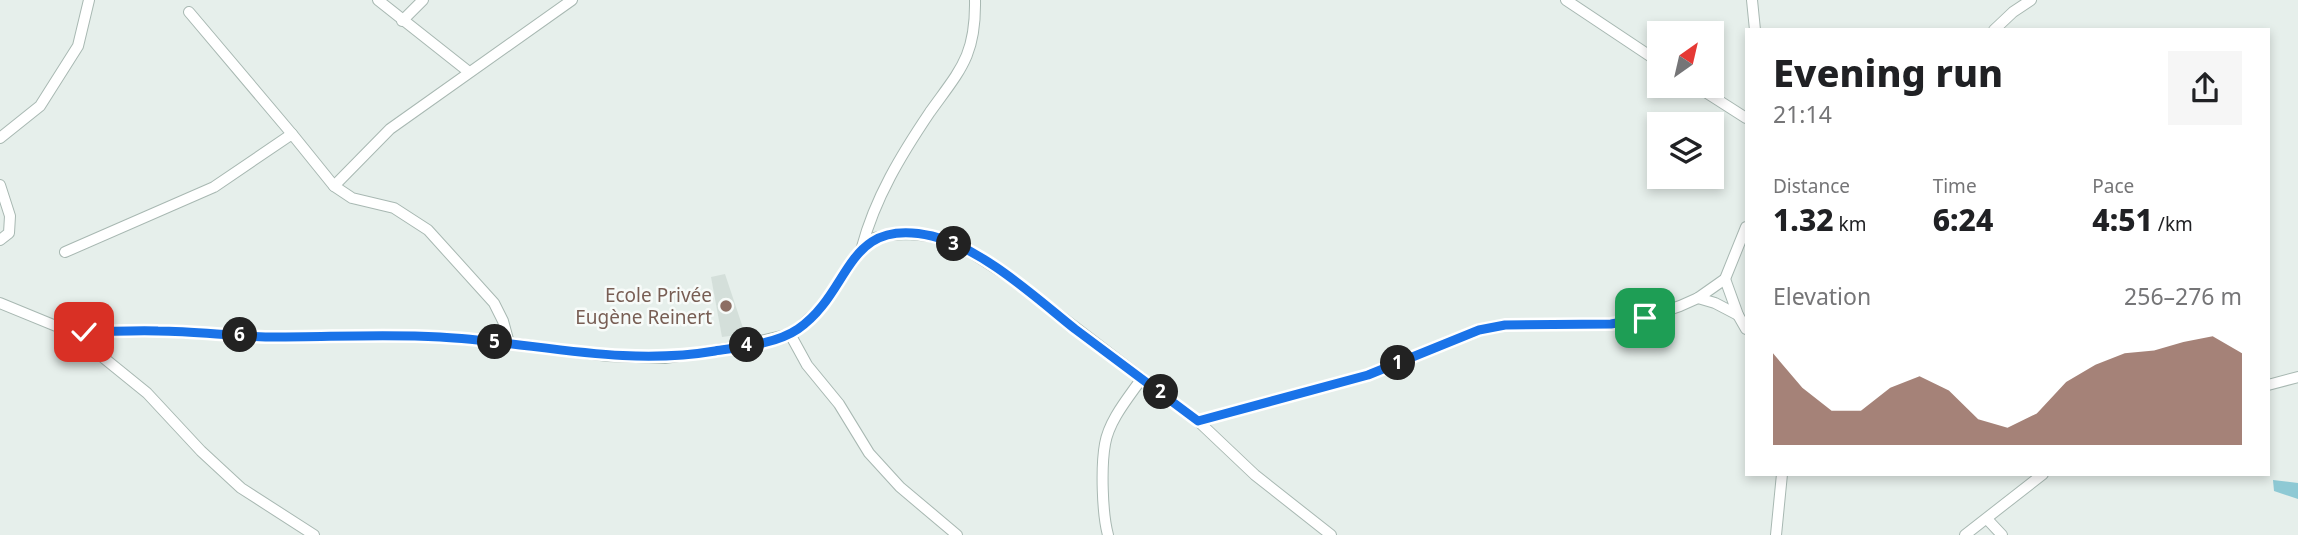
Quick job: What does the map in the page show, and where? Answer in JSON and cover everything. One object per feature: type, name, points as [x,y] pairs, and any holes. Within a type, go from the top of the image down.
[{"type":"street","points":[[0,138],[40,106],[53,86],[78,46],[89,0]]},
{"type":"street","points":[[378,0],[469,72]]},
{"type":"street","points":[[402,21],[423,0]]},
{"type":"street","points":[[334,186],[390,130],[572,0]]},
{"type":"street","points":[[862,248],[882,190],[966,60],[975,22],[975,0]]},
{"type":"street","points":[[1566,0],[1647,54]]},
{"type":"street","points":[[1752,0],[1755,28]]},
{"type":"street","points":[[1996,28],[2031,0]]},
{"type":"street","points":[[189,12],[334,186],[352,198],[394,208],[428,229],[494,303],[503,321],[509,343]]},
{"type":"street","points":[[1716,98],[1745,115]]},
{"type":"street","points":[[65,252],[214,187],[292,134]]},
{"type":"street","points":[[0,185],[10,216],[9,233],[0,240]]},
{"type":"street","points":[[1198,421],[1368,375],[1479,330],[1505,325],[1611,324],[1645,318],[1698,298],[1725,279],[1745,229]]},
{"type":"street","points":[[73,333],[160,331],[270,337],[395,335],[509,343],[608,356],[665,358],[731,348],[790,334],[822,307],[862,248],[874,238],[887,234],[931,236],[959,246],[1008,276],[1198,421],[1255,475],[1331,535]]},
{"type":"street","points":[[1725,279],[1745,327]]},
{"type":"street","points":[[1698,298],[1738,315]]},
{"type":"street","points":[[0,303],[73,333],[147,393],[201,451],[241,488],[314,535]]},
{"type":"street","points":[[790,334],[807,365],[839,404],[869,453],[900,487],[957,535]]},
{"type":"street","points":[[2270,384],[2298,377]]},
{"type":"street","points":[[1108,535],[1102,516],[1105,442],[1119,412],[1142,378]]},
{"type":"street","points":[[1776,535],[1782,476]]},
{"type":"street","points":[[1965,535],[2040,476]]},
{"type":"street","points":[[1987,519],[2002,535]]},
{"type":"shaded area","name":"Ecole Privée Eugène Reinert","points":[[725,274],[745,334],[722,337],[711,277]]},
{"type":"water","points":[[2273,480],[2298,483],[2298,499],[2274,491]]},
{"type":"place","name":"Ecole Privée Eugène Reinert","points":[[726,306]]},
{"type":"route","points":[[84,332],[160,331],[270,337],[395,335],[509,343],[632,358],[699,354],[790,334],[822,307],[862,248],[874,238],[887,234],[908,234],[931,236],[959,246],[1008,276],[1198,421],[1368,375],[1479,330],[1505,325],[1611,324],[1645,318]]}]
